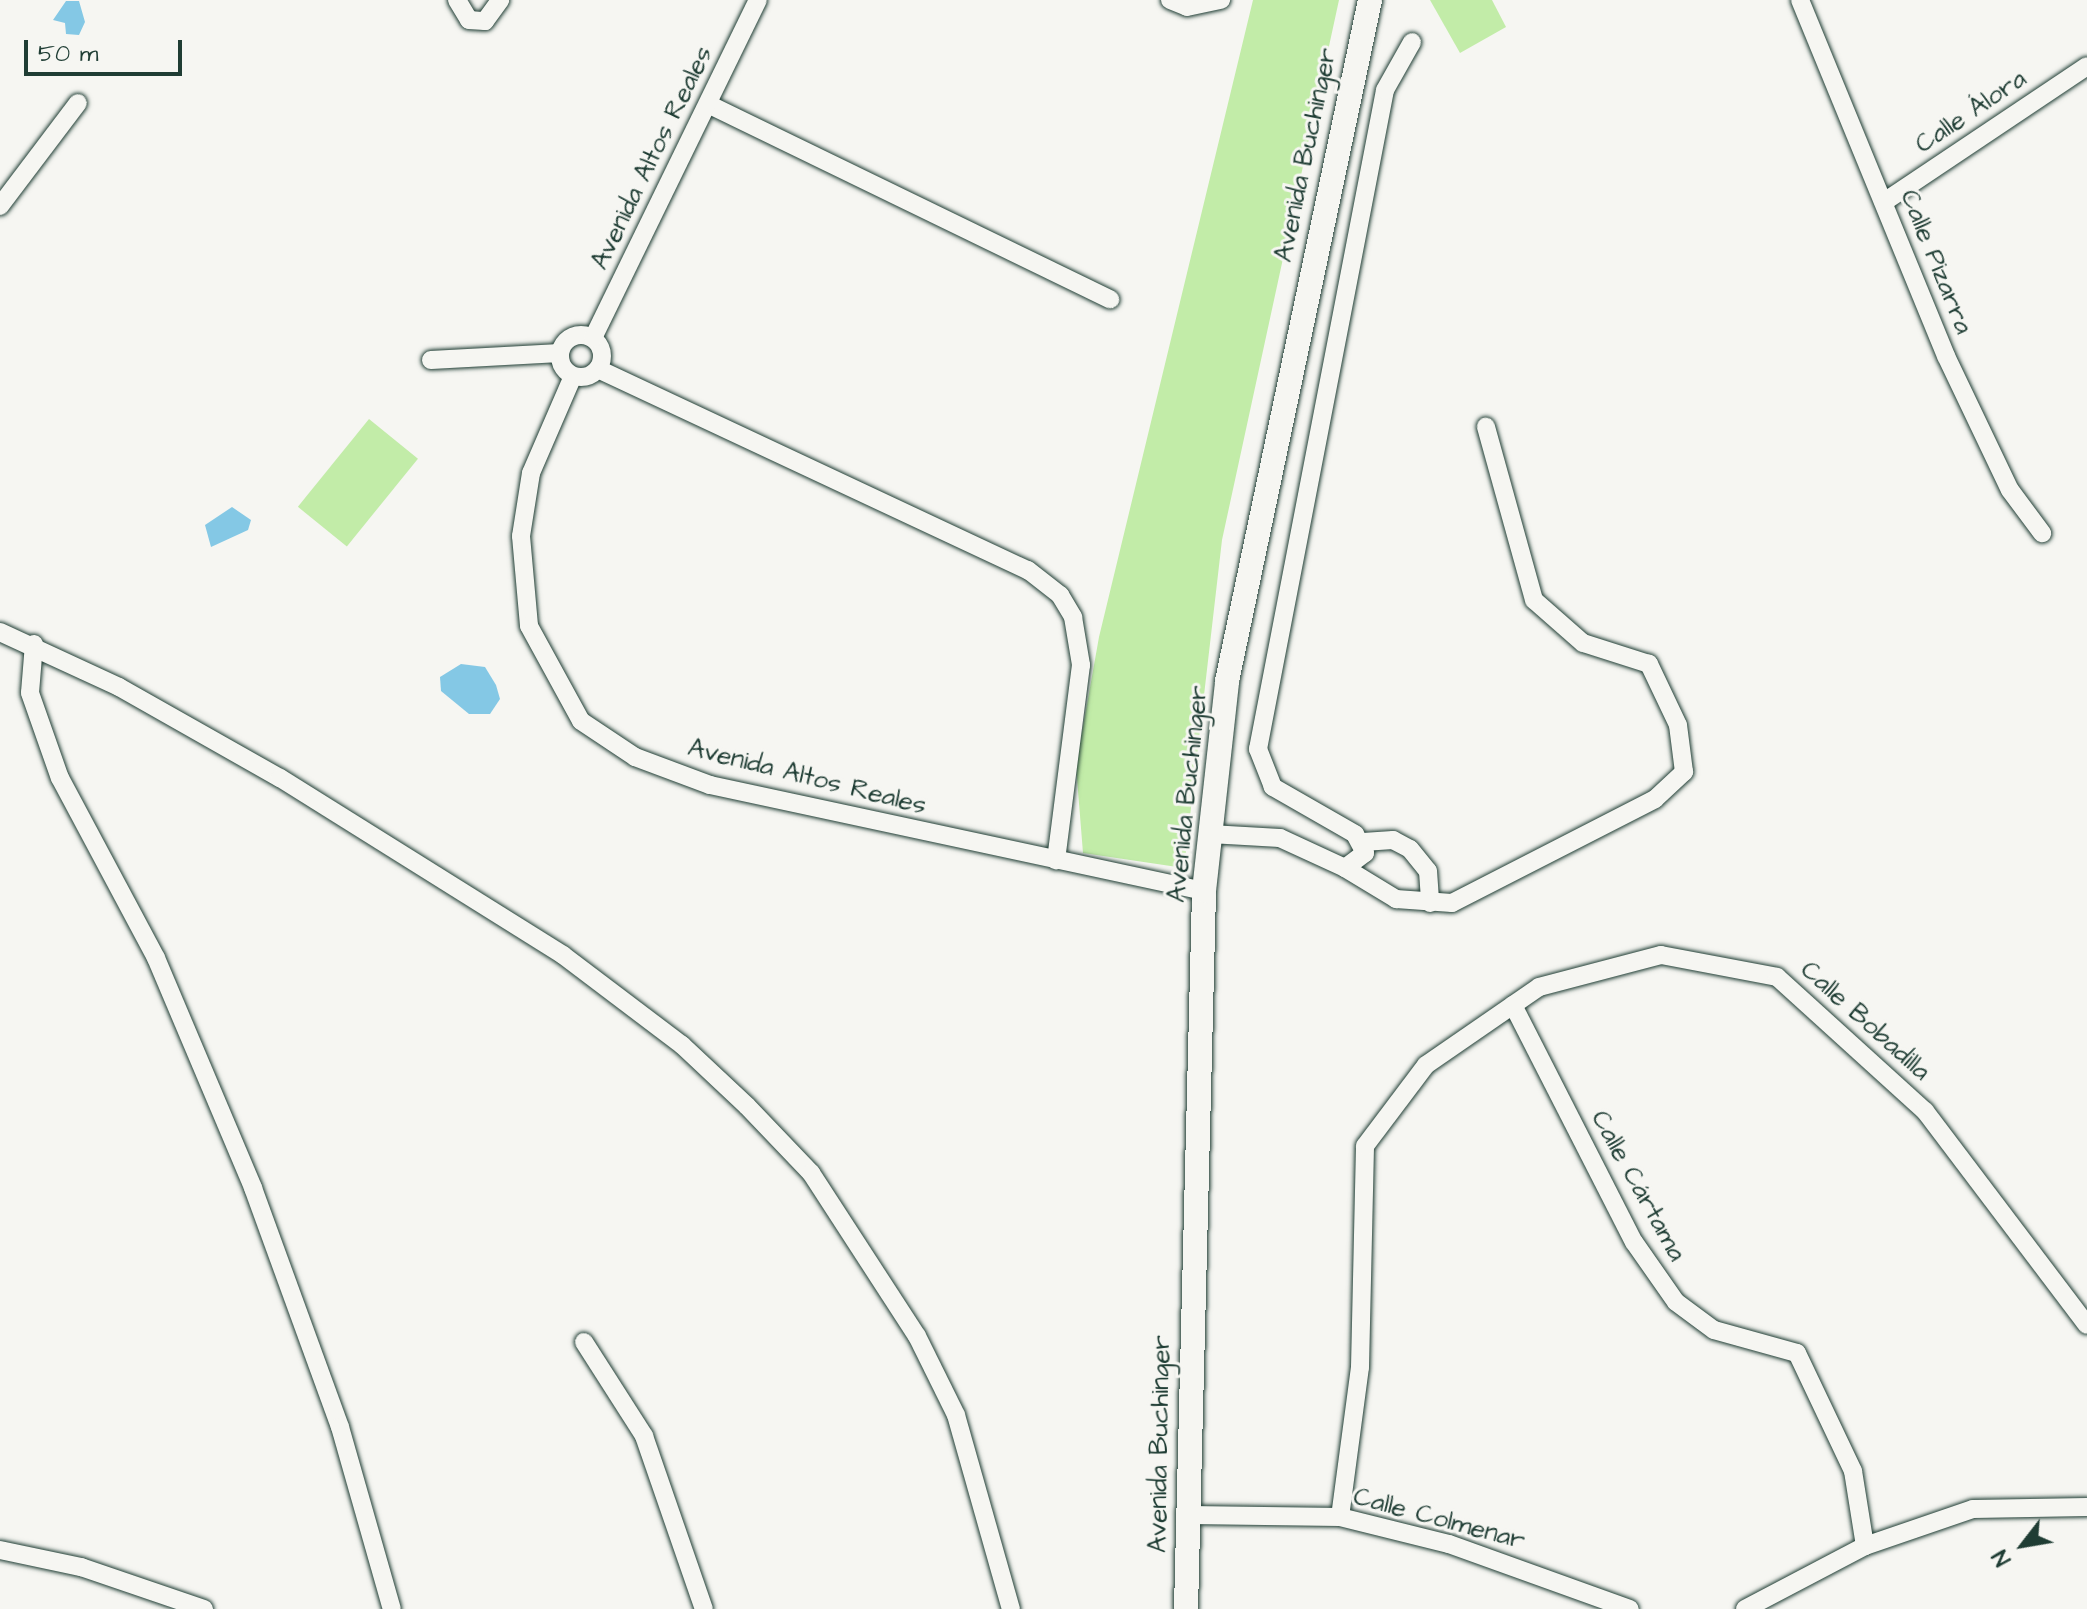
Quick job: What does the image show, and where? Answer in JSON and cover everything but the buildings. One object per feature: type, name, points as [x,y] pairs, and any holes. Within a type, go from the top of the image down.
[{"type":"street","points":[[457,0],[469,20],[485,21],[500,0]]},
{"type":"street","name":"Avenida Altos Reales","points":[[593,338],[710,105],[758,0]]},
{"type":"street","points":[[1170,0],[1187,7],[1221,0]]},
{"type":"street","name":"Avenida Buchinger","points":[[1186,1609],[1185,1524],[1204,891],[1227,681],[1275,430],[1370,0]]},
{"type":"street","name":"Calle Pizarra","points":[[1800,0],[1959,383],[2010,490],[2042,533]]},
{"type":"street","points":[[1412,42],[1385,90],[1258,749],[1273,787],[1363,842],[1393,840],[1423,861],[1430,903]]},
{"type":"street","name":"Calle Álora","points":[[1884,202],[2087,66]]},
{"type":"street","points":[[0,206],[78,103]]},
{"type":"street","points":[[710,105],[1110,299]]},
{"type":"street","points":[[560,353],[572,337],[593,338],[603,356],[598,369]]},
{"type":"street","points":[[431,360],[560,353]]},
{"type":"street","points":[[560,353],[573,376],[598,369],[1028,570],[1060,595],[1073,617],[1081,665],[1056,860]]},
{"type":"street","name":"Avenida Altos Reales","points":[[573,376],[531,473],[521,536],[529,626],[581,721],[635,757],[710,785],[1204,891]]},
{"type":"street","points":[[1210,834],[1280,838],[1345,868],[1396,899],[1430,903],[1465,899],[1672,788],[1685,763],[1667,694],[1649,664],[1583,643],[1534,600],[1486,427]]},
{"type":"street","points":[[0,632],[34,644],[280,778],[563,955],[682,1045],[747,1106],[811,1173],[917,1336],[956,1415],[1011,1609]]},
{"type":"street","points":[[34,644],[30,693],[60,778],[156,958],[253,1188],[340,1427],[392,1609]]},
{"type":"street","points":[[1345,868],[1363,859],[1363,842]]},
{"type":"street","name":"Calle Bobadilla","points":[[1340,1517],[1360,1367],[1365,1146],[1426,1065],[1539,987],[1661,955],[1777,977],[1925,1111],[2087,1325]]},
{"type":"street","name":"Calle Cártama","points":[[1513,1005],[1634,1242],[1676,1302],[1714,1330],[1797,1353],[1853,1471],[1865,1546]]},
{"type":"street","points":[[584,1342],[644,1436],[704,1609]]},
{"type":"street","points":[[1745,1609],[1865,1546],[1973,1509],[2087,1507]]},
{"type":"street","name":"Calle Colmenar","points":[[1185,1524],[1189,1515],[1340,1517],[1449,1544],[1630,1609]]},
{"type":"street","points":[[0,1550],[81,1567],[204,1609]]},
{"type":"green space","points":[[1253,0],[1339,0],[1222,540],[1184,868],[1083,853],[1076,766],[1099,637]]},
{"type":"green space","points":[[1430,0],[1492,0],[1506,27],[1460,53]]},
{"type":"green space","points":[[369,419],[418,459],[347,546],[298,507]]},
{"type":"water","points":[[66,1],[79,1],[85,22],[79,35],[66,34],[65,23],[53,20]]},
{"type":"water","points":[[232,507],[251,520],[248,530],[211,547],[205,525]]},
{"type":"water","points":[[461,664],[485,667],[496,685],[500,699],[490,714],[469,714],[441,691],[440,677]]}]
